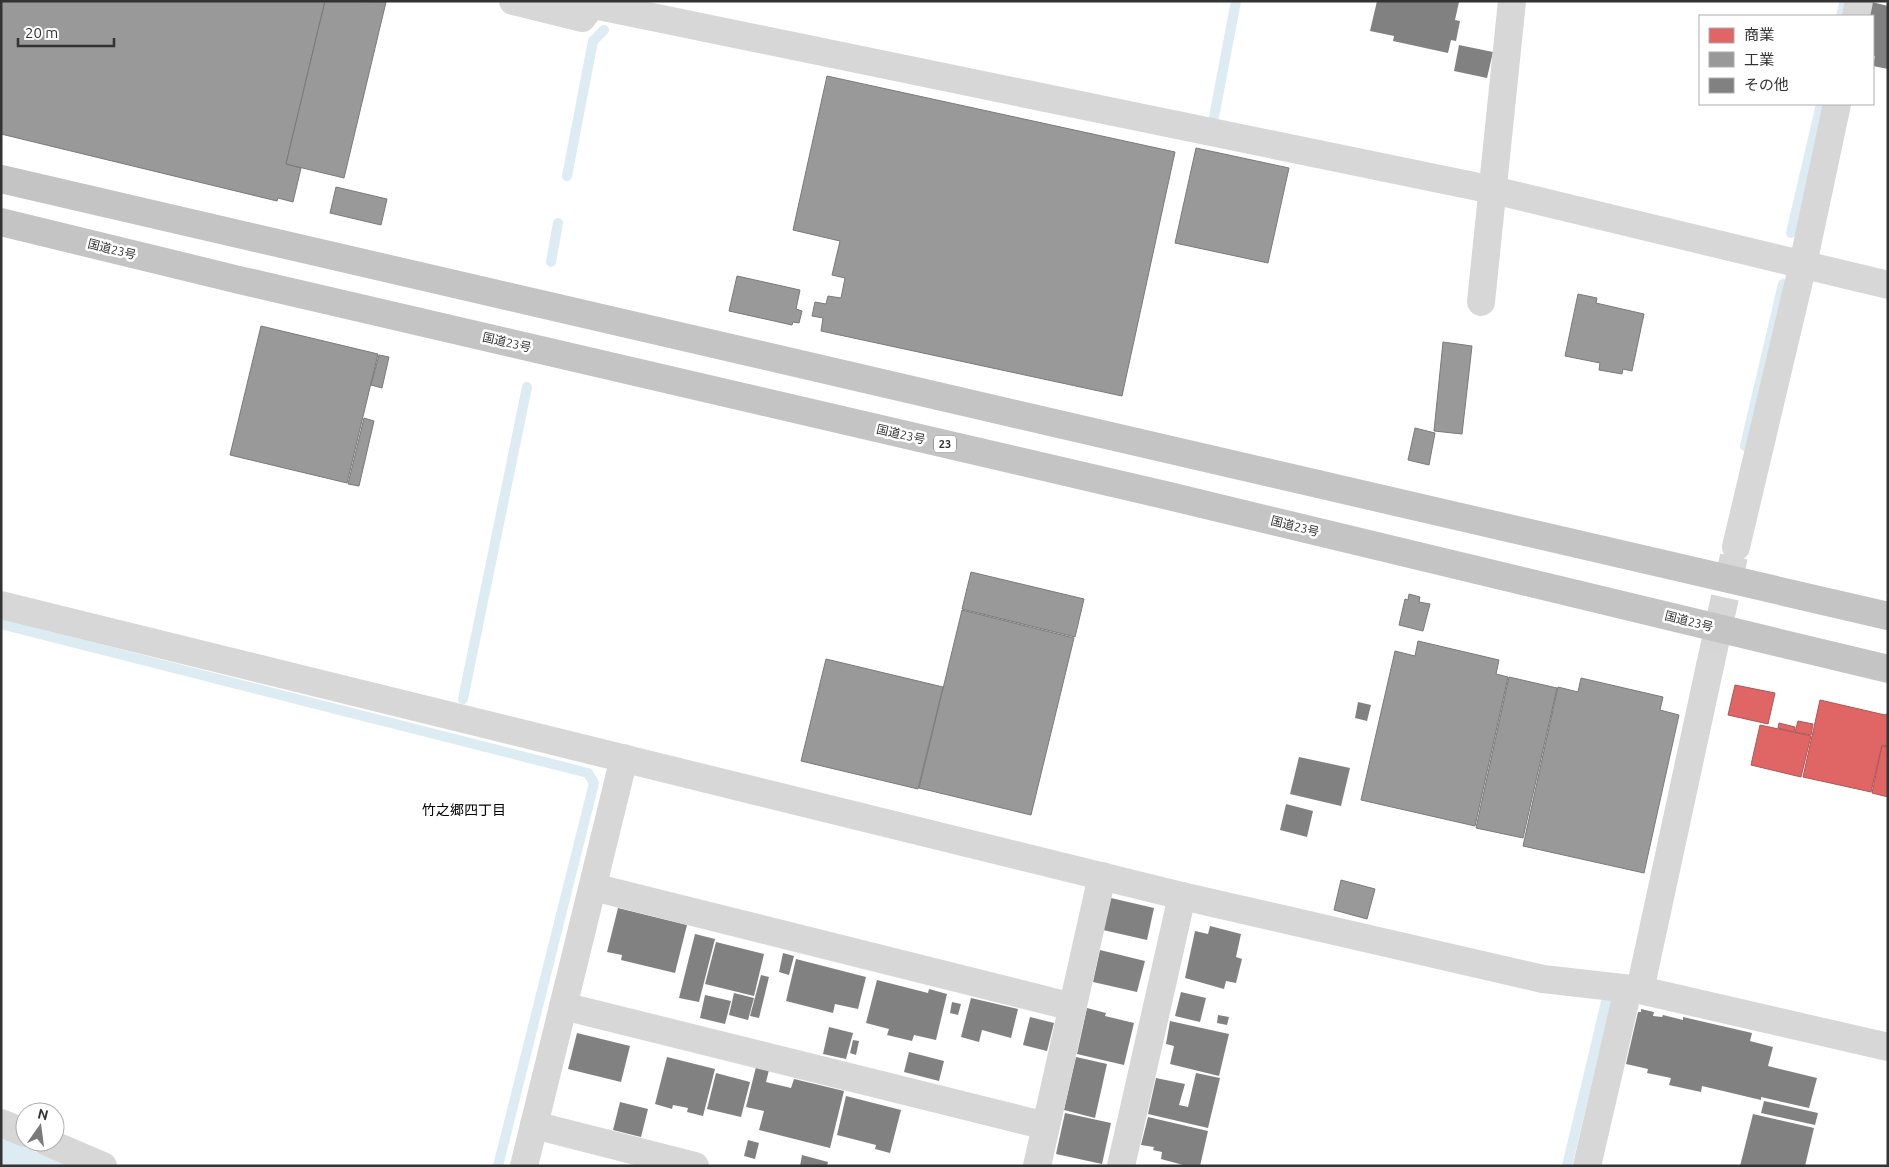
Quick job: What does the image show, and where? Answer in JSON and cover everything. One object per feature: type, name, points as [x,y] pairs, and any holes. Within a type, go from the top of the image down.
[{"type":"highway","points":[[1,179],[1888,616]]},
{"type":"highway","name":"国道23号","points":[[1,222],[239,280],[1169,496],[1888,669]]},
{"type":"street","points":[[513,1],[582,18],[595,3],[1493,190],[1888,285]]},
{"type":"street","points":[[1481,302],[1512,1]]},
{"type":"street","points":[[1856,15],[1859,1]]},
{"type":"street","points":[[1736,547],[1803,264],[1837,105]]},
{"type":"street","points":[[1,605],[1182,896],[1543,979],[1634,989],[1888,1047]]},
{"type":"street","points":[[1587,1166],[1634,989],[1710,666]]},
{"type":"street","points":[[524,1166],[624,758]]},
{"type":"street","points":[[1037,1166],[1102,876]]},
{"type":"street","points":[[593,887],[1072,1007]]},
{"type":"street","points":[[1121,1166],[1182,896]]},
{"type":"street","points":[[563,1006],[1046,1126]]},
{"type":"street","points":[[1,1123],[15,1129]]},
{"type":"street","points":[[534,1125],[695,1166]]},
{"type":"street","points":[[65,1150],[103,1166]]},
{"type":"shaded area","points":[[1,1137],[15,1143],[15,1152],[36,1152],[69,1166],[1,1166]]},
{"type":"building: 商業","points":[[1735,685],[1775,693],[1768,724],[1728,715]]},
{"type":"building: 商業","points":[[1820,700],[1885,715],[1888,713],[1888,746],[1882,745],[1871,792],[1803,777]]},
{"type":"building: 商業","points":[[1798,721],[1813,724],[1811,735],[1795,732]]},
{"type":"building: 商業","points":[[1779,723],[1795,727],[1794,732],[1778,728]]},
{"type":"building: 商業","points":[[1760,725],[1811,736],[1801,777],[1751,765]]},
{"type":"building: 商業","points":[[1882,746],[1888,747],[1888,797],[1872,793]]},
{"type":"building: 工業","points":[[1,1],[325,1],[286,164],[301,168],[293,202],[278,198],[277,201],[1,134]]},
{"type":"building: 工業","points":[[325,1],[386,2],[344,178],[286,164]]},
{"type":"building: 工業","points":[[827,76],[1175,152],[1122,396],[821,331],[823,318],[812,316],[815,302],[826,304],[828,296],[841,298],[845,278],[832,275],[840,241],[793,230]]},
{"type":"building: 工業","points":[[1196,148],[1289,168],[1268,263],[1175,243]]},
{"type":"building: 工業","points":[[336,187],[387,199],[381,225],[330,213]]},
{"type":"building: 工業","points":[[737,276],[800,290],[796,309],[802,311],[799,323],[793,322],[792,325],[729,311]]},
{"type":"building: 工業","points":[[1578,294],[1597,298],[1596,303],[1644,314],[1632,371],[1623,369],[1622,374],[1599,370],[1600,363],[1565,356]]},
{"type":"building: 工業","points":[[261,326],[378,354],[347,483],[230,455]]},
{"type":"building: 工業","points":[[1443,342],[1472,346],[1462,434],[1434,431]]},
{"type":"building: 工業","points":[[379,355],[389,357],[382,388],[371,385]]},
{"type":"building: 工業","points":[[364,418],[374,421],[359,486],[348,484]]},
{"type":"building: 工業","points":[[1415,428],[1435,433],[1429,465],[1408,460]]},
{"type":"building: 工業","points":[[971,572],[1084,599],[1075,637],[962,609]]},
{"type":"building: 工業","points":[[1409,594],[1420,597],[1419,602],[1430,604],[1423,631],[1399,625],[1405,599],[1408,600]]},
{"type":"building: 工業","points":[[962,610],[1074,638],[1031,815],[919,788]]},
{"type":"building: 工業","points":[[1418,641],[1499,660],[1496,674],[1508,677],[1475,826],[1361,800],[1395,651],[1415,656]]},
{"type":"building: 工業","points":[[826,659],[943,687],[918,789],[801,761]]},
{"type":"building: 工業","points":[[1509,677],[1557,688],[1523,838],[1476,828]]},
{"type":"building: 工業","points":[[1581,678],[1663,697],[1660,710],[1679,715],[1644,873],[1523,846],[1558,687],[1578,692]]},
{"type":"building: 工業","points":[[1341,880],[1375,889],[1367,919],[1334,910]]},
{"type":"building: その他","points":[[1377,1],[1459,2],[1455,20],[1460,21],[1456,41],[1451,40],[1448,53],[1393,41],[1394,36],[1370,31]]},
{"type":"building: その他","points":[[1872,2],[1888,6],[1888,69],[1874,66],[1874,15],[1869,15]]},
{"type":"building: その他","points":[[1459,45],[1493,52],[1487,78],[1454,71]]},
{"type":"building: その他","points":[[1358,702],[1371,705],[1367,721],[1355,718]]},
{"type":"building: その他","points":[[1299,757],[1350,768],[1341,806],[1290,794]]},
{"type":"building: その他","points":[[1286,804],[1313,811],[1307,837],[1280,830]]},
{"type":"building: その他","points":[[1111,898],[1154,908],[1147,940],[1103,930]]},
{"type":"building: その他","points":[[618,908],[687,925],[675,973],[621,960],[622,955],[607,952]]},
{"type":"building: その他","points":[[1210,926],[1241,934],[1236,957],[1242,959],[1236,983],[1226,981],[1224,989],[1185,978],[1195,931],[1208,934]]},
{"type":"building: その他","points":[[695,934],[715,939],[699,1002],[679,998]]},
{"type":"building: その他","points":[[716,942],[764,954],[754,996],[705,984]]},
{"type":"building: その他","points":[[1100,950],[1145,961],[1137,992],[1093,982]]},
{"type":"building: その他","points":[[783,953],[794,956],[789,975],[779,972]]},
{"type":"building: その他","points":[[796,959],[866,977],[858,1009],[835,1004],[833,1013],[786,1001]]},
{"type":"building: その他","points":[[761,975],[769,977],[759,1018],[750,1016]]},
{"type":"building: その他","points":[[877,980],[928,993],[929,989],[947,994],[936,1040],[914,1035],[912,1041],[887,1035],[889,1029],[866,1023]]},
{"type":"building: その他","points":[[1181,992],[1206,998],[1200,1022],[1175,1016]]},
{"type":"building: その他","points":[[734,993],[754,998],[748,1020],[729,1015]]},
{"type":"building: その他","points":[[705,995],[731,1001],[725,1024],[700,1018]]},
{"type":"building: その他","points":[[971,998],[1018,1009],[1011,1038],[982,1030],[979,1042],[961,1037]]},
{"type":"building: その他","points":[[952,1002],[961,1004],[958,1015],[950,1013]]},
{"type":"building: その他","points":[[1087,1008],[1106,1013],[1105,1016],[1134,1023],[1124,1065],[1077,1054]]},
{"type":"building: その他","points":[[1641,1009],[1654,1012],[1653,1016],[1662,1017],[1663,1015],[1683,1020],[1683,1017],[1752,1033],[1750,1041],[1773,1047],[1768,1066],[1817,1078],[1809,1108],[1761,1097],[1761,1100],[1702,1086],[1701,1092],[1669,1085],[1671,1078],[1647,1073],[1648,1069],[1626,1064],[1638,1012],[1641,1012]]},
{"type":"building: その他","points":[[1218,1015],[1229,1017],[1227,1025],[1217,1023]]},
{"type":"building: その他","points":[[1030,1017],[1054,1023],[1047,1051],[1023,1045]]},
{"type":"building: その他","points":[[1170,1021],[1229,1034],[1219,1076],[1170,1064],[1174,1046],[1166,1044]]},
{"type":"building: その他","points":[[829,1027],[853,1033],[846,1059],[823,1054]]},
{"type":"building: その他","points":[[577,1033],[630,1046],[621,1082],[568,1069]]},
{"type":"building: その他","points":[[853,1040],[859,1041],[856,1055],[850,1053]]},
{"type":"building: その他","points":[[909,1052],[944,1061],[939,1081],[904,1072]]},
{"type":"building: その他","points":[[667,1057],[715,1069],[703,1116],[687,1112],[688,1108],[673,1105],[672,1109],[655,1104]]},
{"type":"building: その他","points":[[1076,1057],[1107,1064],[1095,1118],[1064,1110]]},
{"type":"building: その他","points":[[756,1067],[769,1070],[766,1082],[791,1088],[794,1079],[844,1091],[830,1148],[759,1130],[764,1111],[746,1107]]},
{"type":"building: その他","points":[[716,1073],[750,1082],[741,1117],[707,1109]]},
{"type":"building: その他","points":[[1196,1073],[1220,1078],[1208,1128],[1148,1114],[1156,1078],[1185,1084],[1179,1105],[1188,1107]]},
{"type":"building: その他","points":[[846,1096],[901,1110],[890,1153],[875,1149],[876,1145],[837,1135]]},
{"type":"building: その他","points":[[1764,1101],[1818,1113],[1815,1125],[1761,1113]]},
{"type":"building: その他","points":[[620,1102],[648,1109],[641,1137],[613,1130]]},
{"type":"building: その他","points":[[1065,1113],[1111,1123],[1102,1164],[1056,1154]]},
{"type":"building: その他","points":[[1753,1114],[1814,1128],[1805,1166],[1740,1166]]},
{"type":"building: その他","points":[[1148,1117],[1208,1131],[1200,1166],[1187,1166],[1161,1159],[1162,1152],[1153,1150],[1154,1147],[1141,1145]]},
{"type":"building: その他","points":[[748,1140],[759,1143],[755,1159],[744,1156]]},
{"type":"building: その他","points":[[802,1155],[828,1162],[827,1166],[800,1166]]},
{"type":"waterway","points":[[1214,117],[1236,1]]},
{"type":"waterway","points":[[1841,15],[1845,1]]},
{"type":"waterway","points":[[567,176],[593,41],[604,30]]},
{"type":"waterway","points":[[1791,233],[1821,105]]},
{"type":"waterway","points":[[551,262],[558,223]]},
{"type":"waterway","points":[[1745,446],[1783,284]]},
{"type":"waterway","points":[[463,699],[527,387]]},
{"type":"waterway","points":[[1,624],[588,773],[594,783],[498,1166]]},
{"type":"waterway","points":[[1567,1166],[1606,1002]]},
{"type":"tunnel","points":[[1710,666],[1736,547]]},
{"type":"district","name":"竹之郷四丁目","points":[[464,810]]}]
